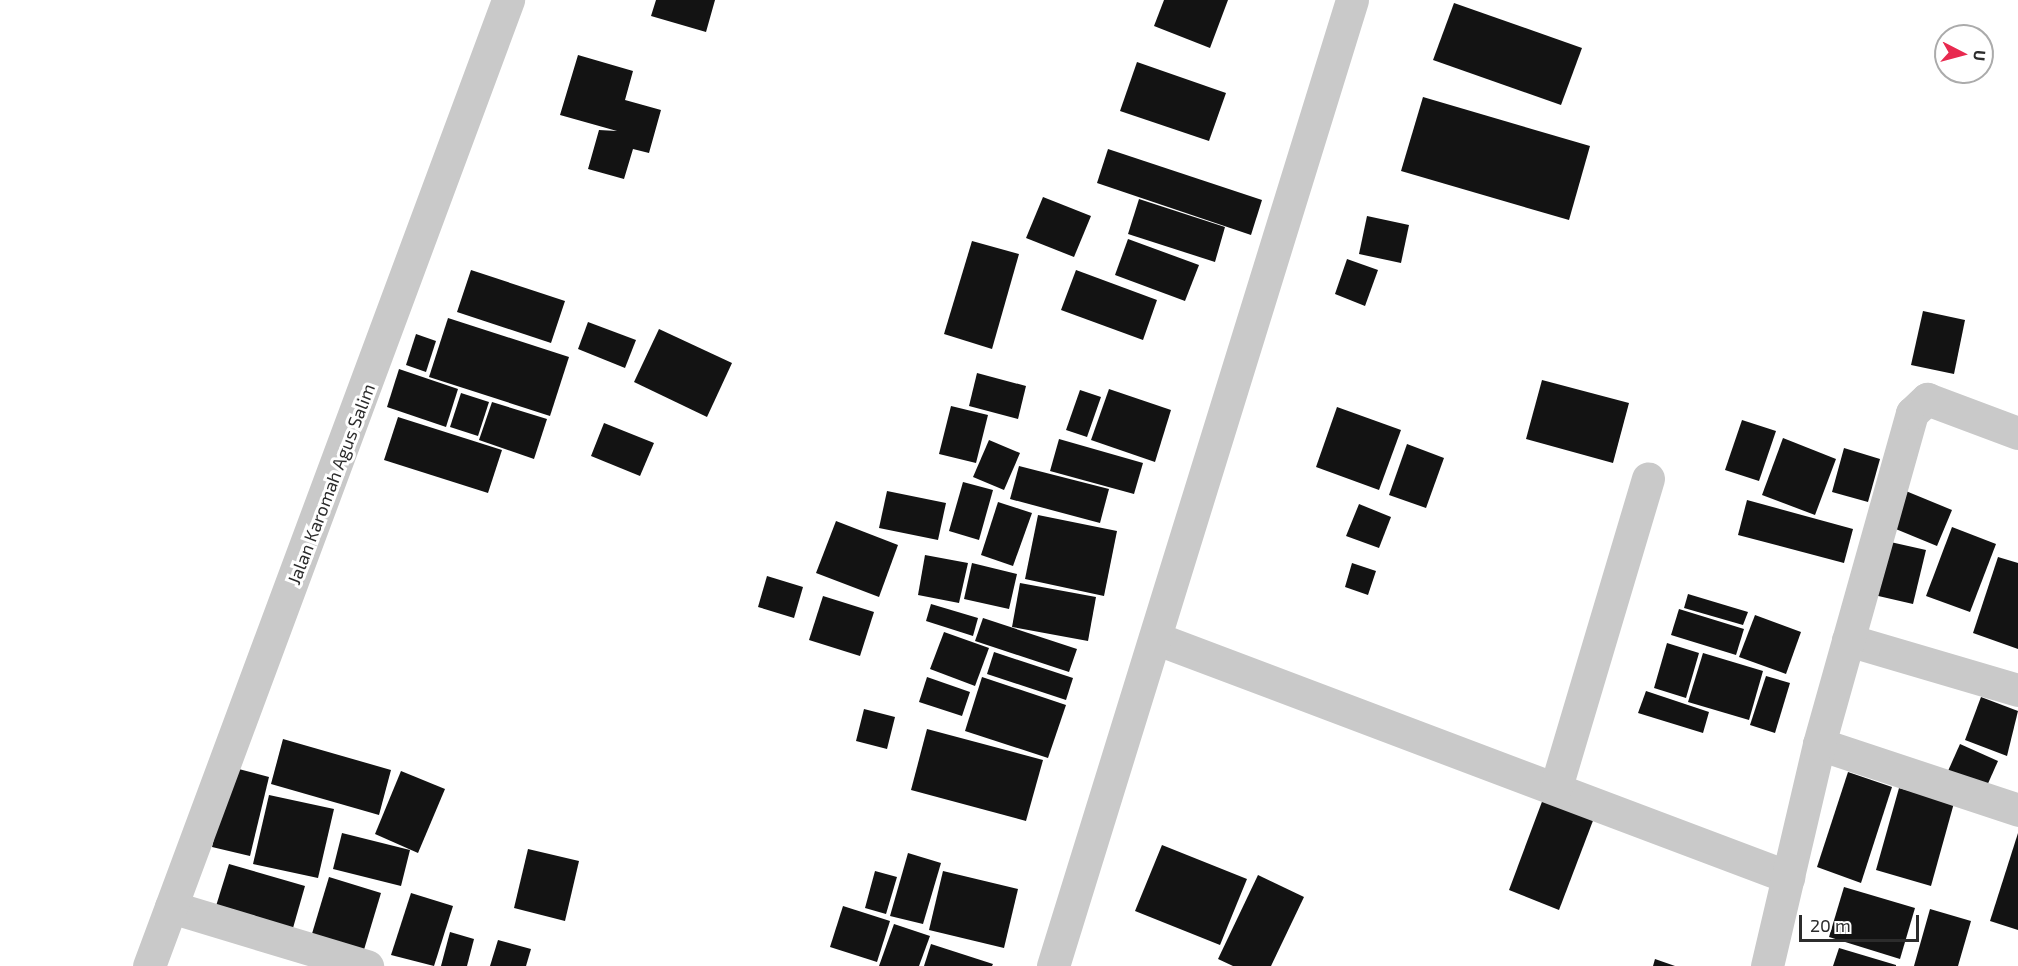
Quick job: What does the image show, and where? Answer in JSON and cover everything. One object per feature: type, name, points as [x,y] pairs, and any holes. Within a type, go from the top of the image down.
[{"type":"street","name":"Jalan Karomah Agus Salim","points":[[149,966],[508,0]]},
{"type":"street","points":[[1053,966],[1352,0]]},
{"type":"street","points":[[1767,966],[1820,744],[1912,413],[1927,399],[2018,433]]},
{"type":"street","points":[[1556,787],[1648,478]]},
{"type":"street","points":[[1155,639],[1556,787],[1788,877]]},
{"type":"street","points":[[1848,640],[2018,690]]},
{"type":"street","points":[[1820,744],[2018,810]]},
{"type":"street","points":[[171,908],[367,966]]},
{"type":"building","points":[[656,0],[715,0],[706,32],[651,16]]},
{"type":"building","points":[[1164,0],[1228,0],[1210,48],[1154,26]]},
{"type":"building","points":[[1454,3],[1582,48],[1561,105],[1433,60]]},
{"type":"building","points":[[578,55],[633,71],[625,100],[661,110],[649,153],[633,149],[624,179],[588,169],[599,130],[617,131],[560,115]]},
{"type":"building","points":[[1137,62],[1226,93],[1209,141],[1120,111]]},
{"type":"building","points":[[1423,97],[1590,146],[1569,220],[1401,171]]},
{"type":"building","points":[[1108,149],[1262,200],[1251,235],[1097,183]]},
{"type":"building","points":[[1043,197],[1091,216],[1074,257],[1026,238]]},
{"type":"building","points":[[1139,199],[1225,227],[1215,262],[1128,234]]},
{"type":"building","points":[[1367,216],[1409,225],[1401,263],[1359,254]]},
{"type":"building","points":[[1128,239],[1199,265],[1185,301],[1115,275]]},
{"type":"building","points":[[972,241],[1019,254],[992,349],[944,334]]},
{"type":"building","points":[[1347,259],[1378,270],[1365,306],[1335,294]]},
{"type":"building","points":[[471,270],[565,301],[551,343],[457,312]]},
{"type":"building","points":[[1076,270],[1157,300],[1143,340],[1061,310]]},
{"type":"building","points":[[1923,311],[1965,320],[1954,374],[1911,365]]},
{"type":"building","points":[[448,318],[569,357],[550,416],[429,377]]},
{"type":"building","points":[[588,322],[636,340],[625,368],[578,349]]},
{"type":"building","points":[[659,329],[732,363],[707,417],[634,382]]},
{"type":"building","points":[[416,334],[436,341],[426,372],[406,365]]},
{"type":"building","points":[[399,369],[458,389],[446,427],[387,407]]},
{"type":"building","points":[[977,373],[1026,386],[1018,419],[969,406]]},
{"type":"building","points":[[1542,380],[1629,403],[1613,463],[1526,439]]},
{"type":"building","points":[[1109,389],[1171,410],[1155,462],[1091,440]]},
{"type":"building","points":[[1080,390],[1101,397],[1087,437],[1066,430]]},
{"type":"building","points":[[461,393],[489,402],[478,436],[450,427]]},
{"type":"building","points":[[492,402],[547,419],[534,459],[479,440]]},
{"type":"building","points":[[951,406],[988,415],[976,463],[939,454]]},
{"type":"building","points":[[1337,407],[1401,430],[1379,490],[1316,467]]},
{"type":"building","points":[[398,417],[502,450],[488,493],[384,460]]},
{"type":"building","points":[[1742,420],[1776,431],[1759,481],[1725,470]]},
{"type":"building","points":[[604,423],[654,443],[640,476],[591,456]]},
{"type":"building","points":[[1783,438],[1836,459],[1815,515],[1762,495]]},
{"type":"building","points":[[1059,439],[1143,463],[1134,494],[1050,471]]},
{"type":"building","points":[[989,440],[1020,453],[1004,490],[973,477]]},
{"type":"building","points":[[1407,444],[1444,458],[1426,508],[1389,495]]},
{"type":"building","points":[[1844,448],[1880,459],[1868,502],[1832,492]]},
{"type":"building","points":[[1019,466],[1109,489],[1100,523],[1010,499]]},
{"type":"building","points":[[963,482],[993,490],[979,540],[949,531]]},
{"type":"building","points":[[1901,489],[1952,510],[1937,546],[1886,525]]},
{"type":"building","points":[[887,491],[946,503],[938,540],[879,528]]},
{"type":"building","points":[[1747,500],[1853,529],[1844,563],[1738,535]]},
{"type":"building","points":[[998,502],[1032,513],[1013,566],[981,555]]},
{"type":"building","points":[[1359,504],[1391,517],[1379,548],[1346,536]]},
{"type":"building","points":[[1038,515],[1117,531],[1104,596],[1025,579]]},
{"type":"building","points":[[836,521],[898,545],[879,597],[816,573]]},
{"type":"building","points":[[1952,527],[1996,544],[1970,612],[1926,596]]},
{"type":"building","points":[[1886,541],[1926,550],[1913,604],[1874,595]]},
{"type":"building","points":[[925,555],[968,563],[959,603],[918,595]]},
{"type":"building","points":[[1998,557],[2018,563],[2018,649],[1973,633]]},
{"type":"building","points":[[972,563],[1017,574],[1009,609],[964,599]]},
{"type":"building","points":[[1352,563],[1376,571],[1368,595],[1345,587]]},
{"type":"building","points":[[767,576],[803,587],[794,618],[758,607]]},
{"type":"building","points":[[1020,583],[1096,597],[1088,641],[1012,627]]},
{"type":"building","points":[[1688,594],[1748,612],[1743,625],[1684,608]]},
{"type":"building","points":[[823,596],[874,612],[860,656],[809,640]]},
{"type":"building","points":[[931,604],[978,618],[973,636],[926,621]]},
{"type":"building","points":[[1679,609],[1744,629],[1736,655],[1671,635]]},
{"type":"building","points":[[1755,615],[1801,632],[1786,674],[1739,657]]},
{"type":"building","points":[[983,618],[1077,649],[1069,672],[975,641]]},
{"type":"building","points":[[944,632],[989,648],[975,686],[930,669]]},
{"type":"building","points":[[1667,643],[1699,653],[1686,698],[1654,688]]},
{"type":"building","points":[[994,652],[1073,678],[1066,700],[987,674]]},
{"type":"building","points":[[1703,653],[1763,671],[1749,720],[1688,702]]},
{"type":"building","points":[[1766,676],[1790,683],[1775,733],[1750,725]]},
{"type":"building","points":[[927,677],[970,692],[962,716],[919,702]]},
{"type":"building","points":[[982,677],[1066,705],[1048,758],[965,731]]},
{"type":"building","points":[[1646,691],[1709,712],[1703,733],[1638,713]]},
{"type":"building","points":[[1981,697],[2018,711],[2007,756],[1965,740]]},
{"type":"building","points":[[864,709],[895,717],[887,749],[856,741]]},
{"type":"building","points":[[927,729],[1043,760],[1026,821],[911,790]]},
{"type":"building","points":[[283,739],[391,770],[379,815],[271,784]]},
{"type":"building","points":[[1960,744],[1998,761],[1982,797],[1944,780]]},
{"type":"building","points":[[231,767],[269,777],[250,856],[212,847]]},
{"type":"building","points":[[401,771],[445,789],[418,853],[375,834]]},
{"type":"building","points":[[1848,772],[1892,787],[1861,883],[1817,867]]},
{"type":"building","points":[[1899,788],[1954,803],[1931,886],[1876,870]]},
{"type":"building","points":[[269,795],[334,809],[318,878],[253,864]]},
{"type":"building","points":[[1543,799],[1594,818],[1559,910],[1509,890]]},
{"type":"building","points":[[342,833],[410,850],[401,886],[333,869]]},
{"type":"building","points":[[2018,833],[2018,930],[1990,921]]},
{"type":"building","points":[[1162,845],[1247,879],[1220,945],[1135,911]]},
{"type":"building","points":[[528,849],[579,861],[565,921],[514,908]]},
{"type":"building","points":[[908,853],[941,863],[923,924],[890,916]]},
{"type":"building","points":[[229,864],[305,886],[293,928],[216,906]]},
{"type":"building","points":[[875,871],[897,877],[886,914],[865,908]]},
{"type":"building","points":[[943,871],[1018,889],[1004,948],[929,930]]},
{"type":"building","points":[[1258,875],[1304,897],[1271,966],[1233,966],[1218,959]]},
{"type":"building","points":[[329,877],[381,893],[363,953],[311,937]]},
{"type":"building","points":[[1844,887],[1915,908],[1900,959],[1829,937]]},
{"type":"building","points":[[411,893],[453,906],[434,966],[391,955]]},
{"type":"building","points":[[843,906],[890,921],[877,962],[830,947]]},
{"type":"building","points":[[1930,909],[1971,921],[1958,966],[1914,966]]},
{"type":"building","points":[[894,924],[930,936],[919,966],[879,966]]},
{"type":"building","points":[[450,932],[474,939],[467,966],[441,966]]},
{"type":"building","points":[[498,940],[531,949],[526,966],[490,966]]},
{"type":"building","points":[[931,944],[993,964],[992,966],[924,966]]},
{"type":"building","points":[[1839,948],[1896,965],[1896,966],[1833,966]]},
{"type":"building","points":[[1655,959],[1675,966],[1653,966]]}]
